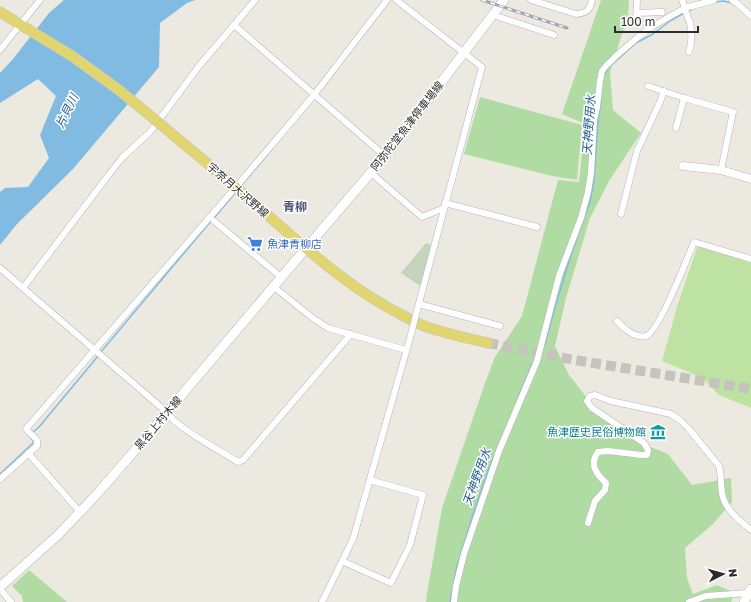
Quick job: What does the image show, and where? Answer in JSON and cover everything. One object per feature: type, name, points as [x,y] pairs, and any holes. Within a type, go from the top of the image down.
[{"type":"main road","name":"阿弥陀堂魚津停車場線","points":[[306,248],[385,156],[504,0]]},
{"type":"main road","name":"宇奈月大沢野線","points":[[0,12],[72,56],[119,90],[236,187],[342,278],[386,307],[427,327],[460,337],[488,343]]},
{"type":"main road","name":"黒谷上村木線","points":[[0,588],[58,535],[80,512],[306,248]]},
{"type":"main road","points":[[744,602],[750,591]]},
{"type":"street","points":[[0,50],[23,26],[40,0]]},
{"type":"street","points":[[23,288],[122,158],[150,132],[199,66],[255,0]]},
{"type":"street","points":[[0,479],[37,446],[37,440],[26,429],[314,95],[387,0]]},
{"type":"street","points":[[322,602],[353,539],[410,338],[482,67],[396,0]]},
{"type":"street","points":[[531,0],[576,14],[584,13],[591,7],[592,0]]},
{"type":"street","points":[[636,21],[637,0]]},
{"type":"street","points":[[682,0],[692,35],[689,52]]},
{"type":"street","points":[[454,602],[456,586],[464,554],[499,451],[537,361],[559,276],[581,218],[588,192],[594,120],[602,71],[616,56],[653,26],[685,8],[714,0]]},
{"type":"street","points":[[732,0],[751,16]]},
{"type":"street","points":[[637,13],[662,12]]},
{"type":"street","points":[[493,15],[554,36]]},
{"type":"street","points":[[234,25],[385,156]]},
{"type":"street","points":[[648,86],[733,112],[721,170]]},
{"type":"street","points":[[622,214],[636,150],[664,91]]},
{"type":"street","points":[[676,128],[684,98]]},
{"type":"street","points":[[683,166],[721,170],[751,179]]},
{"type":"street","points":[[371,173],[422,217],[445,205],[536,227]]},
{"type":"street","points":[[214,221],[281,277]]},
{"type":"street","points":[[617,322],[632,334],[646,336],[652,332],[669,300],[694,242],[751,259]]},
{"type":"street","points":[[0,268],[163,409],[168,416],[196,436],[238,462],[243,460],[351,334]]},
{"type":"street","points":[[274,287],[314,319],[328,328],[406,350]]},
{"type":"street","points":[[418,305],[500,326]]},
{"type":"street","points":[[588,523],[595,501],[605,490],[606,483],[597,475],[594,467],[595,456],[598,452],[608,451],[647,455],[648,450],[644,443],[592,408],[587,402],[590,396],[595,394],[611,401],[671,414],[681,421],[719,466],[723,499],[730,510],[751,530]]},
{"type":"street","points":[[28,453],[80,512]]},
{"type":"street","points":[[342,561],[391,583],[410,545],[423,495],[370,480]]},
{"type":"street","points":[[0,588],[11,602]]},
{"type":"street","points":[[689,602],[706,596],[750,591]]},
{"type":"green space","points":[[601,0],[629,0],[628,15],[610,72],[613,110],[641,133],[609,181],[590,218],[566,298],[555,346],[569,375],[598,412],[633,440],[668,454],[692,485],[731,478],[732,502],[713,524],[685,548],[687,578],[693,594],[717,585],[735,593],[731,602],[426,602],[442,508],[495,357],[522,316],[558,180],[579,182],[585,124],[562,114]]},
{"type":"green space","points":[[480,97],[582,125],[577,180],[552,176],[464,154]]},
{"type":"green space","points":[[426,243],[432,245],[420,286],[401,273]]},
{"type":"green space","points":[[698,245],[751,263],[751,408],[719,395],[703,378],[662,361],[677,307]]},
{"type":"green space","points":[[29,570],[67,602],[23,602],[22,596],[12,586]]},
{"type":"water","name":"片貝川","points":[[64,0],[195,0],[187,3],[160,23],[159,67],[73,169],[17,224],[0,245],[0,192],[5,188],[28,187],[49,158],[40,135],[56,96],[38,79],[0,103],[0,73],[13,59],[49,13]]},
{"type":"waterway","name":"天神野用水","points":[[715,2],[724,1],[731,3]]},
{"type":"waterway","name":"天神野用水","points":[[687,12],[694,8]]},
{"type":"waterway","name":"天神野用水","points":[[604,76],[608,68],[636,43],[653,34],[670,21],[684,13]]},
{"type":"waterway","name":"天神野用水","points":[[544,347],[570,258],[590,201],[594,180],[598,120],[601,101]]},
{"type":"waterway","points":[[241,186],[273,148]]},
{"type":"waterway","points":[[214,218],[236,192]]},
{"type":"waterway","points":[[100,353],[211,221]]},
{"type":"waterway","points":[[33,432],[39,427],[98,356]]},
{"type":"waterway","name":"天神野用水","points":[[518,398],[533,362]]},
{"type":"waterway","name":"天神野用水","points":[[450,602],[457,566],[472,518],[489,468],[507,425]]},
{"type":"waterway","points":[[0,474],[34,442],[31,438]]},
{"type":"tunnel","points":[[488,343],[575,360],[751,389]]},
{"type":"railway","points":[[482,0],[567,28]]},
{"type":"place","name":"魚津青柳店","points":[[255,244]]},
{"type":"place","name":"魚津歴史民俗博物館","points":[[658,432]]},
{"type":"district","name":"青柳","points":[[295,207]]}]
